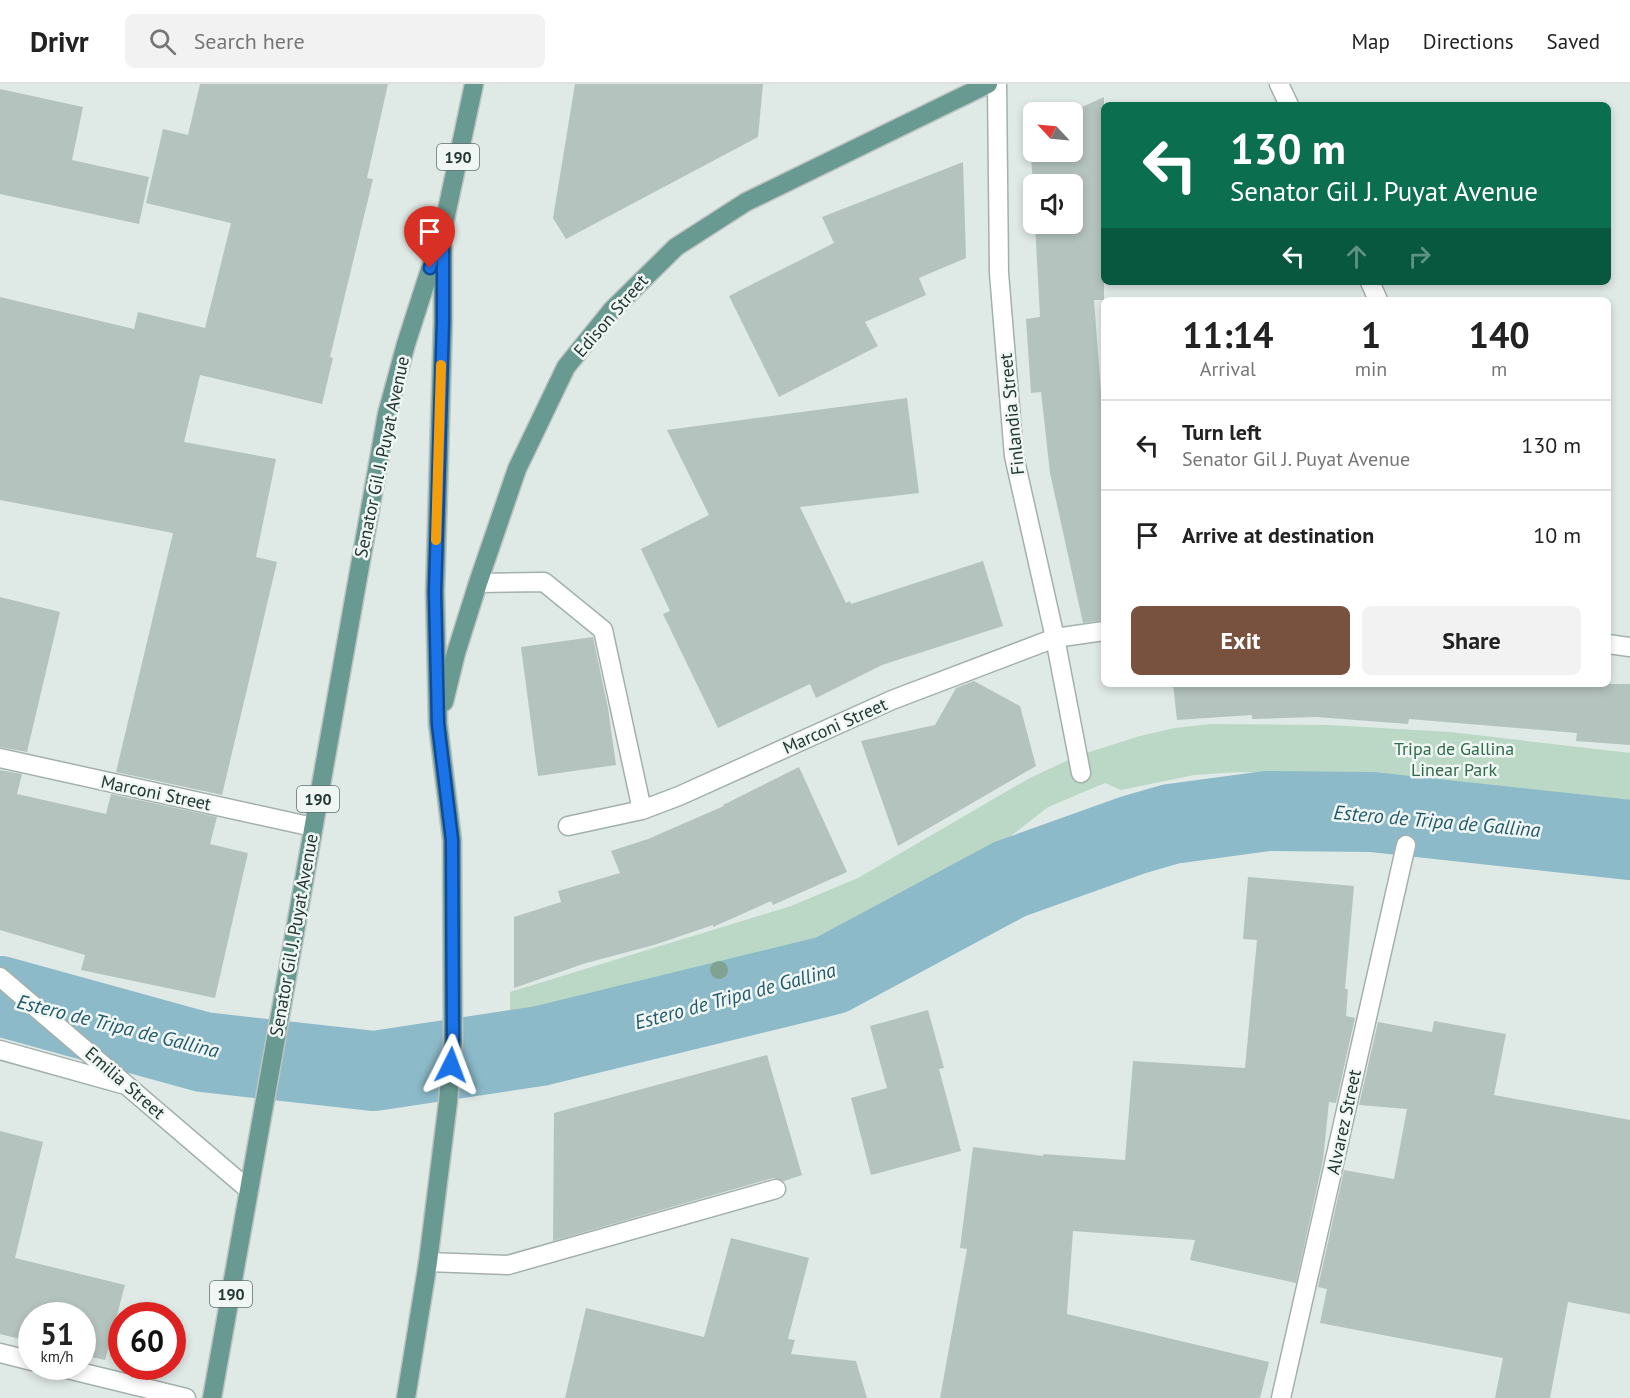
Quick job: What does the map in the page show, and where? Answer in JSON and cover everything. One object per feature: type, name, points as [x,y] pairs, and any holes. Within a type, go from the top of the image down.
[{"type":"main road","name":"Senator Gil J. Puyat Avenue","points":[[212,1398],[387,414],[406,344],[443,229],[474,84]]},
{"type":"main road","name":"Edison Street","points":[[438,724],[456,653],[517,469],[566,367],[612,310],[676,247],[746,202],[988,84]]},
{"type":"main road","name":"Senator Gil J. Puyat Avenue","points":[[406,1398],[428,1262],[448,1102],[453,1041],[452,840],[438,724],[435,592],[443,321],[443,229]]},
{"type":"street","name":"Finlandia Street","points":[[997,84],[999,273],[1014,456],[1055,638],[1081,773]]},
{"type":"street","points":[[1279,84],[1288,102]]},
{"type":"street","points":[[478,583],[544,582],[603,630],[642,810]]},
{"type":"street","name":"Marconi Street","points":[[568,826],[642,810],[680,796],[892,700],[1055,638],[1101,631]]},
{"type":"street","points":[[1611,644],[1630,646]]},
{"type":"street","name":"Marconi Street","points":[[0,758],[313,827]]},
{"type":"street","name":"Alvarez Street","points":[[1281,1398],[1406,845]]},
{"type":"street","name":"Emilia Street","points":[[0,977],[249,1190]]},
{"type":"street","points":[[0,1050],[127,1085]]},
{"type":"street","points":[[428,1262],[508,1265],[776,1189]]},
{"type":"street","points":[[0,1353],[18,1358]]},
{"type":"street","points":[[96,1376],[186,1398]]},
{"type":"green space","name":"Tripa de Gallina Linear Park","points":[[1211,724],[1329,725],[1450,732],[1630,753],[1630,801],[1283,773],[1238,772],[1194,775],[1121,790],[1105,783],[1048,807],[927,896],[863,930],[788,956],[510,1034],[510,992],[791,906],[858,878],[1028,779],[1077,756],[1140,736],[1175,728]]},
{"type":"building","points":[[200,84],[388,84],[367,178],[373,179],[330,357],[333,358],[322,404],[200,375],[184,442],[276,459],[256,557],[277,562],[222,795],[116,772],[173,533],[0,500],[0,297],[134,329],[138,312],[205,328],[231,223],[146,203],[163,129],[188,135]]},
{"type":"building","points":[[575,84],[763,84],[758,137],[566,239],[553,218]]},
{"type":"building","points":[[0,89],[83,107],[72,160],[149,177],[139,224],[0,194]]},
{"type":"building","points":[[1104,97],[1104,102],[1101,102],[1101,285],[1104,285],[1104,297],[1101,297],[1101,300],[1094,300],[1101,392],[1101,620],[1083,623],[1050,473],[1041,392],[1031,393],[1026,319],[1040,317],[1036,234],[1083,234],[1083,174],[1032,174],[1031,162],[1083,162],[1083,107]]},
{"type":"building","points":[[963,162],[966,258],[919,278],[926,295],[865,322],[878,346],[779,397],[729,296],[834,243],[822,217]]},
{"type":"building","points":[[907,398],[919,493],[800,507],[846,603],[850,601],[851,604],[983,561],[1003,626],[882,665],[816,698],[810,684],[718,728],[663,614],[670,611],[641,549],[709,515],[667,430]]},
{"type":"building","points":[[0,597],[60,612],[27,752],[0,747]]},
{"type":"building","points":[[593,637],[608,708],[616,765],[538,776],[521,647]]},
{"type":"building","points":[[974,681],[1020,706],[1036,766],[898,846],[861,741],[935,725],[956,688]]},
{"type":"building","points":[[1611,684],[1630,684],[1630,745],[1576,741],[1577,733],[1409,719],[1408,724],[1316,717],[1252,719],[1252,715],[1177,720],[1173,687],[1611,687]]},
{"type":"building","points":[[799,767],[847,872],[773,905],[771,901],[713,927],[713,925],[654,945],[586,963],[514,988],[514,917],[561,902],[558,891],[620,873],[611,851],[648,839],[724,806]]},
{"type":"building","points":[[0,770],[22,774],[17,794],[106,814],[111,794],[217,817],[210,844],[248,853],[215,998],[81,970],[85,955],[0,930]]},
{"type":"building","points":[[1248,877],[1354,886],[1345,989],[1348,989],[1346,1016],[1355,1018],[1336,1103],[1329,1102],[1323,1160],[1296,1283],[1190,1260],[1195,1240],[1073,1231],[1067,1314],[1269,1362],[1260,1398],[940,1398],[967,1249],[960,1248],[973,1147],[1043,1156],[1043,1154],[1125,1160],[1133,1061],[1245,1068],[1257,940],[1243,939]]},
{"type":"building","points":[[928,1010],[944,1068],[939,1069],[961,1151],[871,1175],[851,1098],[887,1088],[870,1026]]},
{"type":"building","points":[[1434,1021],[1506,1034],[1494,1095],[1630,1120],[1630,1314],[1568,1302],[1550,1398],[1495,1398],[1503,1358],[1320,1323],[1327,1289],[1318,1287],[1344,1170],[1394,1179],[1407,1109],[1359,1105],[1378,1022],[1432,1032]]},
{"type":"building","points":[[767,1055],[802,1175],[784,1181],[773,1178],[553,1241],[554,1113]]},
{"type":"building","points":[[0,1131],[43,1142],[15,1258],[125,1285],[120,1302],[108,1302],[108,1349],[105,1360],[96,1358],[96,1302],[18,1302],[18,1338],[0,1334]]},
{"type":"building","points":[[731,1238],[809,1258],[788,1339],[795,1340],[791,1354],[856,1361],[867,1398],[565,1398],[586,1308],[704,1337]]},
{"type":"waterway","name":"Estero de Tripa de Gallina","points":[[0,996],[203,1052],[374,1071],[540,1046],[831,975],[1010,879],[1133,835],[1171,824],[1268,811],[1372,812],[1630,840]]},
{"type":"slow traffic","points":[[436,540],[441,365]]},
{"type":"route","points":[[430,268],[443,229],[443,321],[435,592],[438,724],[452,840],[453,1041],[451,1065]]}]
